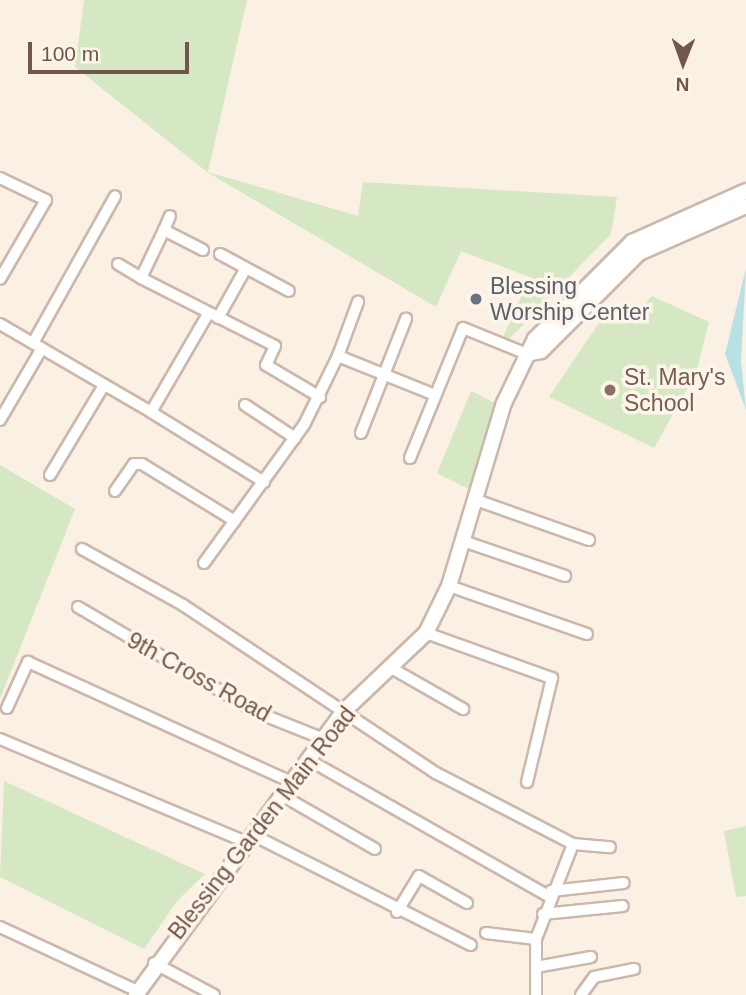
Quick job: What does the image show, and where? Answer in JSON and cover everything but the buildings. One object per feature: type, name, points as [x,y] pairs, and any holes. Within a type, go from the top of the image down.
[{"type":"main road","name":"Blessing Garden Main Road","points":[[136,993],[154,963],[293,783],[344,711],[393,669],[426,632],[449,586],[504,403],[527,354],[632,242],[746,191]]},
{"type":"main road","points":[[527,354],[541,351],[639,253],[746,206]]},
{"type":"street","points":[[0,279],[46,200],[1,179]]},
{"type":"street","points":[[0,420],[115,197]]},
{"type":"street","points":[[141,278],[170,216]]},
{"type":"street","points":[[164,230],[203,250]]},
{"type":"street","points":[[220,254],[289,291]]},
{"type":"street","points":[[118,264],[213,316],[275,346],[266,365],[320,397]]},
{"type":"street","points":[[151,412],[246,268]]},
{"type":"street","points":[[204,563],[295,438],[320,397],[358,302]]},
{"type":"street","points":[[361,433],[406,319]]},
{"type":"street","points":[[0,324],[264,482]]},
{"type":"street","points":[[410,458],[463,328],[527,354]]},
{"type":"street","points":[[338,356],[436,395]]},
{"type":"street","points":[[50,475],[104,385]]},
{"type":"street","points":[[245,405],[295,438]]},
{"type":"street","points":[[115,491],[134,464],[142,464],[236,521]]},
{"type":"street","points":[[477,500],[589,540]]},
{"type":"street","points":[[463,541],[565,576]]},
{"type":"street","points":[[82,549],[183,605],[241,649],[344,711],[436,773],[573,844],[610,847]]},
{"type":"street","points":[[449,586],[587,634]]},
{"type":"street","name":"9th Cross Road","points":[[78,607],[256,712],[324,739]]},
{"type":"street","points":[[426,632],[552,678],[527,782]]},
{"type":"street","points":[[8,708],[28,662],[293,783]]},
{"type":"street","points":[[393,669],[463,709]]},
{"type":"street","points":[[0,739],[250,838],[397,912],[471,945]]},
{"type":"street","points":[[309,760],[550,894],[624,883]]},
{"type":"street","points":[[283,796],[375,849]]},
{"type":"street","points":[[536,995],[536,939],[550,894],[573,844]]},
{"type":"street","points":[[397,912],[419,876],[467,902]]},
{"type":"street","points":[[543,914],[623,906]]},
{"type":"street","points":[[0,927],[136,993]]},
{"type":"street","points":[[486,933],[536,939]]},
{"type":"street","points":[[536,967],[591,957]]},
{"type":"street","points":[[154,963],[214,995]]},
{"type":"street","points":[[582,995],[594,977],[634,969]]},
{"type":"green space","points":[[84,0],[247,0],[208,172],[358,216],[363,182],[617,197],[611,234],[508,340],[503,337],[530,277],[461,251],[436,307],[207,172],[75,67]]},
{"type":"green space","points":[[652,296],[709,322],[696,373],[654,448],[549,397],[609,308],[630,321]]},
{"type":"green space","points":[[471,391],[495,403],[469,489],[437,473]]},
{"type":"green space","points":[[0,465],[75,509],[0,699]]},
{"type":"green space","points":[[4,781],[205,874],[177,901],[144,949],[0,877]]},
{"type":"green space","points":[[746,826],[746,896],[736,897],[724,831]]},
{"type":"water","points":[[746,268],[741,360],[746,410],[725,354]]},
{"type":"place","name":"Blessing Worship Center","points":[[476,299]]},
{"type":"place","name":"St. Mary's School","points":[[610,390]]}]
